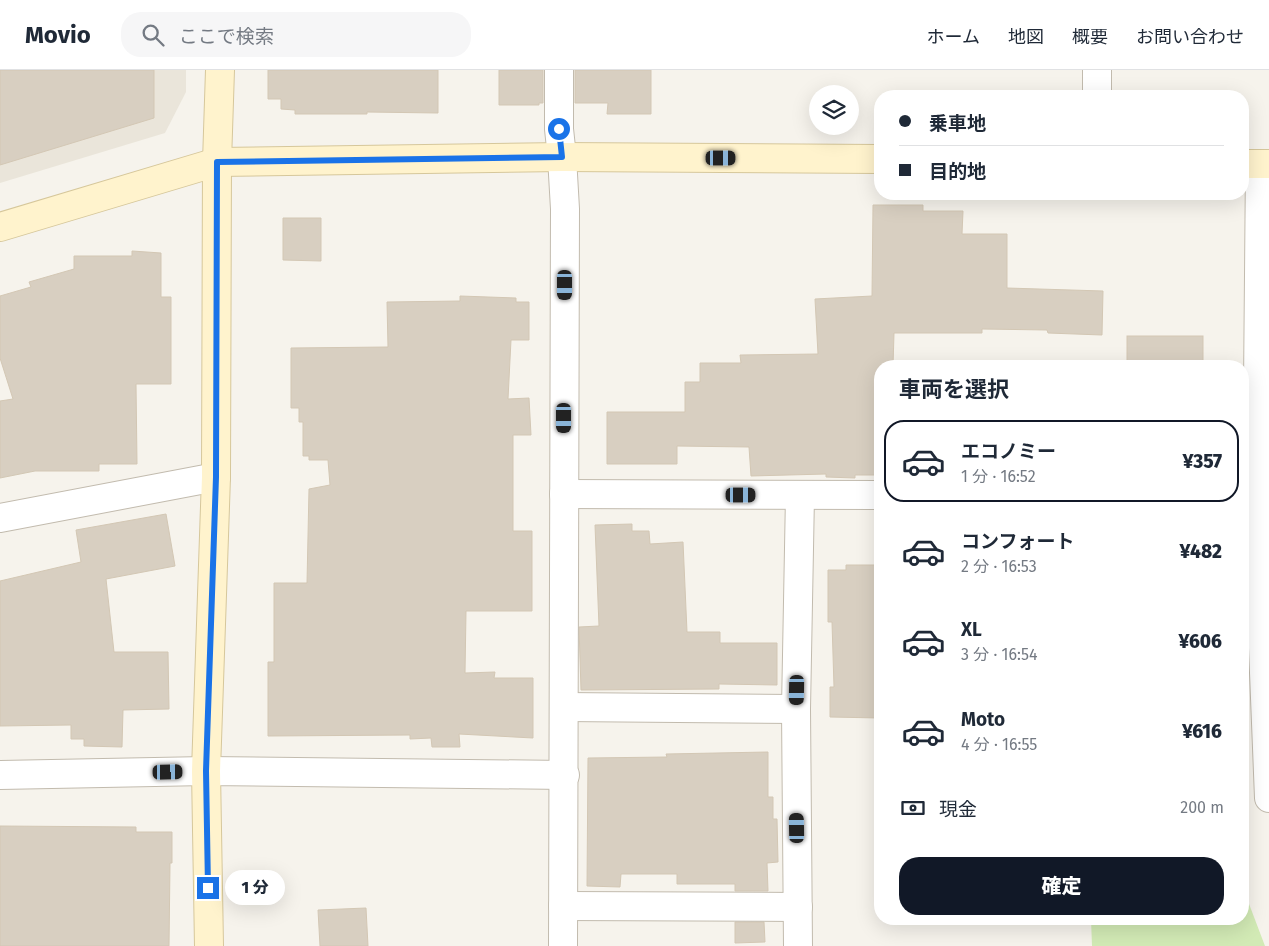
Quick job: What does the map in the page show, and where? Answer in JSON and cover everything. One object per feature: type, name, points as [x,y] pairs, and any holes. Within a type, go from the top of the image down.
[{"type":"street","points":[[210,946],[206,771],[216,477],[217,162],[220,70]]},
{"type":"street","points":[[559,70],[559,129],[565,209],[565,775],[563,946]]},
{"type":"street","points":[[1097,70],[1097,90]]},
{"type":"street","points":[[0,226],[217,162],[562,157],[874,159]]},
{"type":"street","points":[[1257,164],[1256,497],[1269,798]]},
{"type":"street","points":[[0,518],[216,477]]},
{"type":"street","points":[[564,494],[874,495]]},
{"type":"street","points":[[798,946],[796,710],[800,495]]},
{"type":"street","points":[[564,707],[796,710]]},
{"type":"street","points":[[0,775],[206,771],[565,775]]},
{"type":"street","points":[[563,906],[798,907]]},
{"type":"shaded area","points":[[0,70],[186,70],[186,92],[165,133],[0,183]]},
{"type":"green space","points":[[1249,904],[1265,946],[1092,946],[1091,925],[1249,925]]},
{"type":"building","points":[[0,70],[154,70],[154,118],[0,165]]},
{"type":"building","points":[[268,70],[438,70],[438,113],[295,114],[295,110],[281,109],[281,99],[268,99]]},
{"type":"building","points":[[499,70],[543,70],[543,103],[539,103],[539,105],[499,105]]},
{"type":"building","points":[[575,70],[651,70],[651,114],[607,114],[608,103],[575,103]]},
{"type":"building","points":[[873,205],[923,205],[923,211],[963,211],[962,234],[1007,234],[1007,288],[1103,291],[1102,335],[1048,333],[1047,330],[982,329],[982,333],[894,333],[893,360],[874,360],[874,475],[855,475],[855,478],[826,477],[826,474],[751,476],[749,447],[677,446],[677,464],[607,464],[607,412],[685,412],[685,382],[700,382],[700,363],[741,363],[740,355],[818,354],[815,299],[872,296]]},
{"type":"building","points":[[283,218],[321,218],[321,261],[283,260]]},
{"type":"building","points":[[132,251],[161,253],[161,297],[171,297],[171,384],[136,384],[137,464],[99,464],[99,471],[35,471],[0,478],[0,401],[13,399],[0,358],[0,296],[31,287],[29,282],[74,269],[74,256],[132,256]]},
{"type":"building","points":[[460,296],[516,298],[516,302],[529,302],[529,340],[511,340],[508,399],[529,398],[531,435],[513,435],[513,531],[532,531],[532,611],[466,611],[465,673],[495,672],[494,678],[533,678],[533,738],[459,734],[460,747],[432,747],[431,738],[410,739],[410,735],[268,736],[268,662],[274,662],[274,583],[307,583],[309,489],[330,485],[328,460],[309,460],[309,456],[303,456],[303,422],[299,422],[299,408],[291,408],[291,348],[388,347],[387,302],[460,301]]},
{"type":"building","points":[[1127,336],[1203,336],[1203,360],[1127,360]]},
{"type":"building","points":[[166,514],[175,566],[106,579],[114,652],[168,652],[169,709],[123,710],[122,747],[84,746],[84,739],[71,739],[71,725],[0,726],[0,581],[81,562],[76,530]]},
{"type":"building","points":[[632,524],[632,531],[649,531],[650,544],[683,542],[687,632],[720,632],[720,643],[777,643],[777,685],[719,684],[719,689],[581,690],[579,627],[599,626],[595,525]]},
{"type":"building","points":[[846,565],[874,565],[874,718],[830,717],[830,687],[834,687],[832,622],[828,622],[828,570],[846,570]]},
{"type":"building","points":[[768,752],[768,797],[773,797],[773,819],[777,819],[778,862],[767,863],[768,891],[735,891],[735,884],[677,884],[677,874],[621,874],[620,887],[587,886],[588,758],[667,757],[666,754]]},
{"type":"building","points":[[0,826],[136,827],[136,832],[172,832],[169,946],[0,946]]},
{"type":"building","points":[[366,908],[368,946],[320,946],[318,910]]},
{"type":"building","points":[[735,922],[764,922],[765,942],[735,943]]},
{"type":"route","points":[[208,888],[206,771],[216,477],[217,162],[562,157],[559,129]]}]
